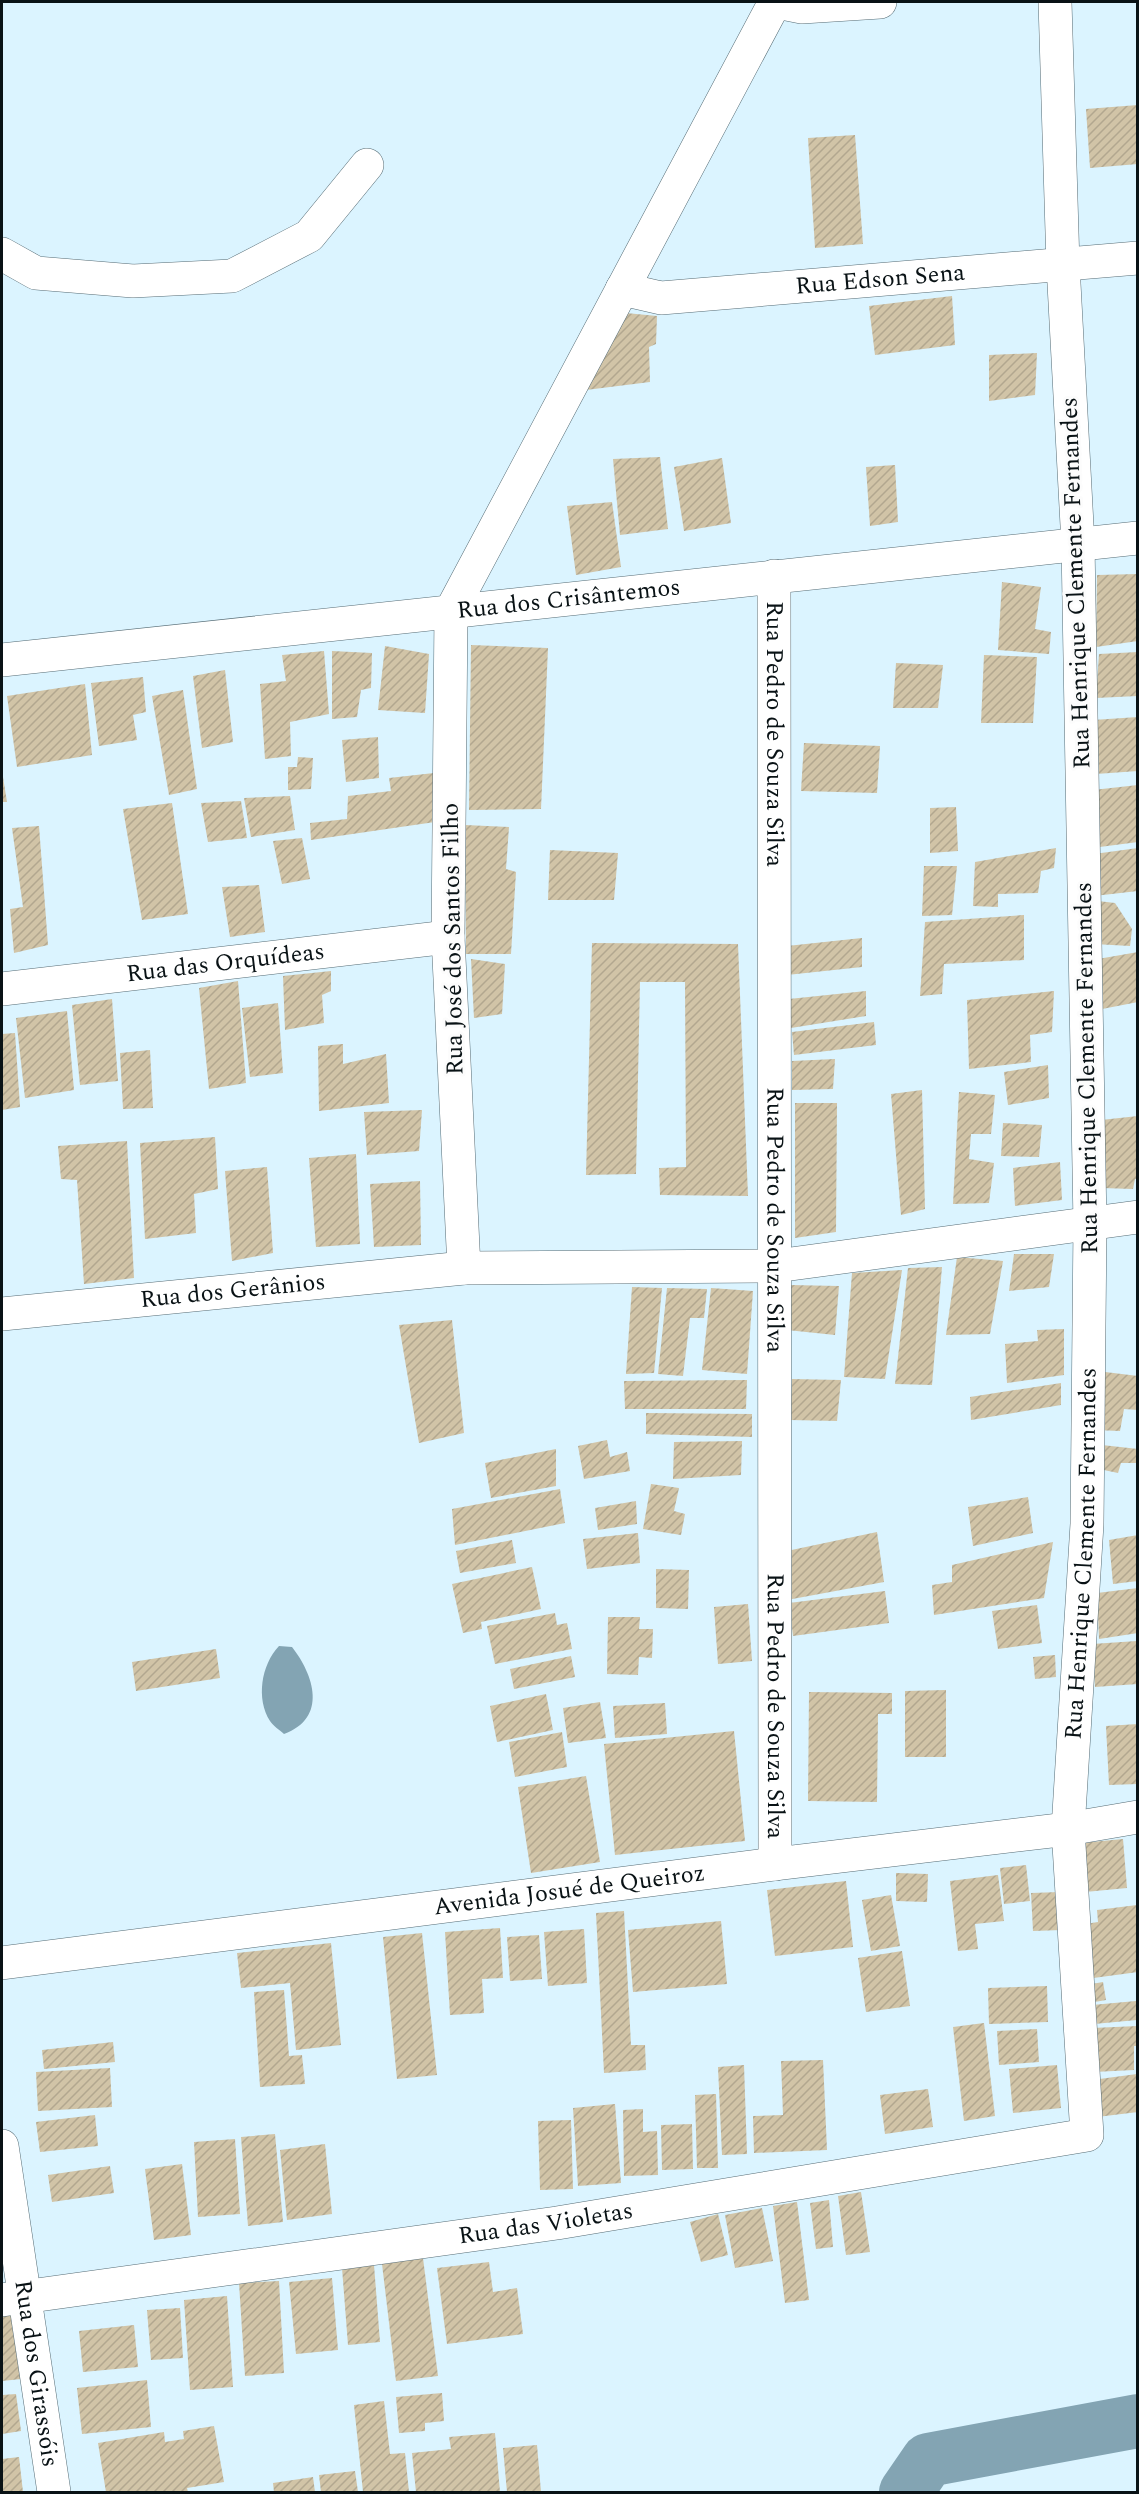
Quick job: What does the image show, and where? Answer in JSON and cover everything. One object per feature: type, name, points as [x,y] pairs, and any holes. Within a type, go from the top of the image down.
[{"type":"street","points":[[452,611],[776,2],[802,7],[880,2]]},
{"type":"street","name":"Rua Henrique Clemente Fernandes","points":[[1055,2],[1063,265],[1078,544],[1090,1225],[1087,1524],[1068,1829],[1087,2135]]},
{"type":"street","points":[[2,254],[36,273],[133,281],[232,276],[309,236],[367,165]]},
{"type":"street","name":"Rua Edson Sena","points":[[622,289],[661,298],[1137,258]]},
{"type":"street","name":"Rua dos Crisântemos","points":[[2,660],[1137,538]]},
{"type":"street","name":"Rua Pedro de Souza Silva","points":[[774,576],[775,1864]]},
{"type":"street","name":"Rua José dos Santos Filho","points":[[452,611],[448,937],[464,1268]]},
{"type":"street","name":"Rua das Orquídeas","points":[[2,988],[448,937]]},
{"type":"street","name":"Rua dos Gerânios","points":[[2,1314],[464,1268],[776,1266],[1137,1217]]},
{"type":"street","name":"Avenida Josué de Queiroz","points":[[2,1963],[775,1864],[1068,1829],[1137,1817]]},
{"type":"street","name":"Rua das Violetas","points":[[14,2299],[557,2223],[1087,2135]]},
{"type":"street","name":"Rua dos Girassóis","points":[[2,2146],[14,2299],[54,2493]]},
{"type":"water","points":[[279,1646],[292,1647],[300,1658],[311,1683],[313,1695],[312,1707],[307,1718],[298,1727],[284,1734],[270,1721],[262,1693],[262,1682],[268,1663]]},
{"type":"building","points":[[1138,105],[1138,164],[1090,168],[1086,109]]},
{"type":"building","points":[[855,135],[863,244],[815,248],[808,138]]},
{"type":"building","points":[[952,296],[955,345],[875,355],[869,306]]},
{"type":"building","points":[[626,313],[657,316],[656,344],[649,347],[650,382],[586,390]]},
{"type":"building","points":[[1037,353],[1035,395],[989,401],[989,355]]},
{"type":"building","points":[[660,457],[668,529],[620,535],[613,459]]},
{"type":"building","points":[[722,458],[731,523],[684,531],[674,467]]},
{"type":"building","points":[[895,465],[898,522],[870,526],[866,467]]},
{"type":"building","points":[[612,502],[621,567],[576,575],[567,506]]},
{"type":"building","points":[[1138,574],[1138,641],[1096,647],[1097,575]]},
{"type":"building","points":[[1002,582],[1041,587],[1035,629],[1051,632],[1049,654],[998,650]]},
{"type":"building","points":[[471,645],[548,648],[541,809],[469,810]]},
{"type":"building","points":[[385,646],[429,654],[425,713],[378,710]]},
{"type":"building","points":[[324,651],[329,714],[290,722],[291,756],[265,759],[260,684],[286,681],[282,655]]},
{"type":"building","points":[[332,651],[372,653],[371,688],[361,690],[357,717],[332,719]]},
{"type":"building","points":[[1138,652],[1138,696],[1096,698],[1099,654]]},
{"type":"building","points":[[984,655],[1037,657],[1033,723],[981,723]]},
{"type":"building","points":[[896,663],[943,665],[938,708],[893,708]]},
{"type":"building","points":[[225,670],[233,742],[202,748],[193,676]]},
{"type":"building","points":[[143,677],[146,712],[133,715],[137,740],[99,746],[91,683]]},
{"type":"building","points":[[85,684],[92,755],[17,767],[7,696]]},
{"type":"building","points":[[183,690],[197,789],[169,795],[152,696]]},
{"type":"building","points":[[1138,717],[1138,771],[1096,774],[1093,720]]},
{"type":"building","points":[[378,737],[379,778],[346,782],[342,740]]},
{"type":"building","points":[[804,743],[880,746],[877,793],[801,791]]},
{"type":"building","points":[[298,757],[313,758],[311,789],[288,790],[288,767],[297,767]]},
{"type":"building","points":[[434,773],[435,822],[311,840],[310,823],[347,819],[348,796],[391,791],[389,778]]},
{"type":"building","points":[[3,777],[7,802],[2,802]]},
{"type":"building","points":[[1138,785],[1138,842],[1092,848],[1093,790]]},
{"type":"building","points":[[290,796],[295,830],[251,837],[244,798]]},
{"type":"building","points":[[241,801],[247,838],[208,842],[201,803]]},
{"type":"building","points":[[172,803],[188,914],[142,920],[123,809]]},
{"type":"building","points":[[956,807],[958,851],[930,853],[930,808]]},
{"type":"building","points":[[465,825],[509,827],[506,869],[516,872],[511,954],[466,954]]},
{"type":"building","points":[[39,826],[48,945],[14,953],[10,909],[23,907],[12,828]]},
{"type":"building","points":[[302,838],[310,879],[282,884],[273,841]]},
{"type":"building","points":[[1056,848],[1054,868],[1041,871],[1038,893],[998,894],[998,907],[973,906],[975,862]]},
{"type":"building","points":[[1138,848],[1138,891],[1094,896],[1094,854]]},
{"type":"building","points":[[550,850],[618,853],[614,900],[548,900]]},
{"type":"building","points":[[924,866],[957,866],[952,915],[922,916]]},
{"type":"building","points":[[259,885],[265,932],[230,937],[222,887]]},
{"type":"building","points":[[1098,901],[1115,903],[1132,929],[1130,946],[1094,944]]},
{"type":"building","points":[[1024,915],[1024,960],[944,964],[942,994],[920,996],[925,922]]},
{"type":"building","points":[[862,938],[862,967],[787,975],[787,946]]},
{"type":"building","points":[[592,943],[738,944],[748,1196],[660,1195],[659,1168],[686,1167],[685,982],[640,982],[636,1174],[586,1175]]},
{"type":"building","points":[[1138,952],[1138,1002],[1097,1010],[1098,959]]},
{"type":"building","points":[[471,959],[505,964],[502,1014],[474,1018]]},
{"type":"building","points":[[331,971],[331,991],[322,995],[324,1023],[285,1030],[283,976]]},
{"type":"building","points":[[238,981],[246,1083],[209,1089],[199,988]]},
{"type":"building","points":[[866,991],[866,1016],[791,1028],[789,999]]},
{"type":"building","points":[[1054,991],[1052,1032],[1030,1035],[1031,1062],[969,1069],[967,1000]]},
{"type":"building","points":[[112,999],[118,1081],[80,1085],[72,1005]]},
{"type":"building","points":[[278,1003],[283,1073],[250,1077],[242,1008]]},
{"type":"building","points":[[67,1011],[74,1090],[25,1098],[16,1018]]},
{"type":"building","points":[[874,1022],[876,1045],[794,1055],[792,1032]]},
{"type":"building","points":[[15,1033],[20,1107],[2,1110],[2,1034]]},
{"type":"building","points":[[343,1044],[343,1064],[386,1054],[389,1103],[319,1111],[318,1046]]},
{"type":"building","points":[[150,1050],[153,1108],[123,1109],[120,1053]]},
{"type":"building","points":[[835,1059],[833,1089],[792,1090],[792,1061]]},
{"type":"building","points":[[1048,1065],[1049,1098],[1008,1105],[1004,1072]]},
{"type":"building","points":[[922,1090],[925,1209],[901,1215],[891,1094]]},
{"type":"building","points":[[959,1092],[995,1095],[991,1134],[971,1134],[969,1159],[994,1163],[989,1203],[953,1204]]},
{"type":"building","points":[[795,1103],[837,1103],[836,1232],[795,1238]]},
{"type":"building","points":[[422,1110],[419,1151],[367,1155],[364,1112]]},
{"type":"building","points":[[1138,1116],[1138,1179],[1135,1179],[1133,1189],[1101,1188],[1101,1120]]},
{"type":"building","points":[[1003,1123],[1042,1125],[1039,1157],[1001,1156]]},
{"type":"building","points":[[215,1137],[218,1189],[194,1194],[196,1233],[145,1239],[140,1143]]},
{"type":"building","points":[[127,1141],[134,1278],[84,1284],[77,1180],[61,1179],[58,1146]]},
{"type":"building","points":[[356,1154],[360,1244],[316,1247],[309,1158]]},
{"type":"building","points":[[1060,1162],[1062,1200],[1015,1206],[1013,1168]]},
{"type":"building","points":[[267,1167],[273,1253],[232,1261],[225,1171]]},
{"type":"building","points":[[420,1181],[421,1245],[374,1247],[370,1184]]},
{"type":"building","points":[[1014,1254],[1054,1254],[1049,1287],[1009,1291]]},
{"type":"building","points":[[957,1257],[1003,1261],[990,1334],[946,1335]]},
{"type":"building","points":[[942,1267],[932,1385],[895,1384],[908,1268]]},
{"type":"building","points":[[902,1270],[885,1379],[844,1377],[852,1273]]},
{"type":"building","points":[[790,1285],[839,1286],[835,1335],[787,1330]]},
{"type":"building","points":[[632,1287],[662,1288],[654,1373],[626,1374]]},
{"type":"building","points":[[667,1288],[707,1289],[704,1318],[690,1318],[683,1376],[658,1374]]},
{"type":"building","points":[[711,1288],[753,1291],[747,1374],[702,1370]]},
{"type":"building","points":[[452,1320],[464,1433],[419,1443],[399,1325]]},
{"type":"building","points":[[1064,1329],[1064,1375],[1007,1383],[1005,1344],[1038,1341],[1037,1330]]},
{"type":"building","points":[[1097,1371],[1138,1376],[1138,1410],[1124,1409],[1120,1431],[1094,1430]]},
{"type":"building","points":[[792,1379],[841,1380],[837,1421],[790,1420]]},
{"type":"building","points":[[747,1380],[746,1409],[625,1409],[624,1381]]},
{"type":"building","points":[[1061,1383],[1061,1405],[971,1420],[970,1397]]},
{"type":"building","points":[[646,1413],[752,1414],[752,1437],[646,1434]]},
{"type":"building","points":[[607,1440],[610,1457],[627,1452],[630,1471],[584,1479],[578,1446]]},
{"type":"building","points":[[742,1441],[741,1475],[673,1479],[674,1442]]},
{"type":"building","points":[[1102,1445],[1138,1449],[1138,1463],[1121,1463],[1118,1473],[1099,1469]]},
{"type":"building","points":[[556,1449],[556,1486],[491,1498],[485,1463]]},
{"type":"building","points":[[651,1484],[679,1488],[674,1511],[685,1514],[681,1535],[643,1529]]},
{"type":"building","points":[[560,1489],[565,1523],[455,1545],[452,1509]]},
{"type":"building","points":[[1028,1497],[1033,1533],[973,1546],[968,1507]]},
{"type":"building","points":[[636,1501],[637,1524],[598,1530],[595,1508]]},
{"type":"building","points":[[877,1532],[884,1582],[787,1600],[782,1552]]},
{"type":"building","points":[[638,1533],[640,1563],[587,1569],[583,1539]]},
{"type":"building","points":[[1138,1535],[1138,1581],[1113,1584],[1109,1540]]},
{"type":"building","points":[[512,1540],[516,1563],[460,1573],[456,1551]]},
{"type":"building","points":[[1053,1542],[1044,1598],[934,1615],[932,1585],[952,1582],[952,1565]]},
{"type":"building","points":[[532,1567],[541,1609],[481,1622],[482,1629],[463,1633],[452,1584]]},
{"type":"building","points":[[656,1569],[689,1570],[688,1609],[656,1608]]},
{"type":"building","points":[[1138,1588],[1138,1633],[1099,1639],[1097,1593]]},
{"type":"building","points":[[885,1591],[889,1623],[793,1636],[789,1603]]},
{"type":"building","points":[[748,1604],[752,1661],[718,1664],[714,1607]]},
{"type":"building","points":[[1037,1605],[1042,1643],[998,1649],[992,1611]]},
{"type":"building","points":[[555,1613],[557,1625],[567,1623],[572,1649],[495,1664],[487,1626]]},
{"type":"building","points":[[608,1617],[640,1617],[639,1629],[653,1629],[652,1658],[639,1657],[638,1675],[607,1674]]},
{"type":"building","points":[[1137,1641],[1138,1684],[1095,1687],[1092,1644]]},
{"type":"building","points":[[216,1649],[220,1678],[136,1691],[132,1662]]},
{"type":"building","points":[[1055,1655],[1056,1677],[1035,1679],[1033,1657]]},
{"type":"building","points":[[571,1656],[575,1677],[514,1689],[510,1669]]},
{"type":"building","points":[[946,1690],[946,1757],[905,1757],[905,1691]]},
{"type":"building","points":[[809,1692],[892,1693],[892,1714],[878,1714],[877,1802],[808,1801]]},
{"type":"building","points":[[546,1694],[553,1730],[497,1742],[490,1706]]},
{"type":"building","points":[[600,1702],[606,1738],[568,1743],[563,1708]]},
{"type":"building","points":[[665,1703],[667,1734],[615,1738],[613,1706]]},
{"type":"building","points":[[1138,1724],[1138,1784],[1109,1785],[1106,1726]]},
{"type":"building","points":[[734,1731],[745,1841],[615,1855],[604,1744]]},
{"type":"building","points":[[562,1732],[567,1767],[515,1777],[509,1742]]},
{"type":"building","points":[[586,1776],[600,1862],[531,1873],[518,1787]]},
{"type":"building","points":[[1123,1839],[1127,1888],[1085,1892],[1081,1843]]},
{"type":"building","points":[[1026,1865],[1030,1901],[1004,1904],[1000,1868]]},
{"type":"building","points":[[896,1873],[928,1874],[927,1902],[896,1901]]},
{"type":"building","points":[[998,1875],[1004,1921],[975,1924],[978,1949],[958,1951],[950,1881]]},
{"type":"building","points":[[846,1881],[853,1947],[775,1956],[767,1890]]},
{"type":"building","points":[[1060,1892],[1062,1930],[1033,1931],[1031,1893]]},
{"type":"building","points":[[891,1895],[900,1946],[871,1951],[862,1900]]},
{"type":"building","points":[[1137,1905],[1138,1972],[1086,1979],[1079,1925],[1098,1922],[1097,1910]]},
{"type":"building","points":[[624,1911],[631,2045],[645,2045],[646,2070],[604,2073],[596,1913]]},
{"type":"building","points":[[721,1921],[727,1984],[633,1992],[628,1930]]},
{"type":"building","points":[[500,1928],[503,1978],[482,1979],[484,2013],[450,2015],[445,1932]]},
{"type":"building","points":[[584,1929],[587,1983],[548,1986],[544,1932]]},
{"type":"building","points":[[422,1933],[437,2075],[397,2079],[383,1937]]},
{"type":"building","points":[[539,1935],[542,1979],[510,1981],[507,1937]]},
{"type":"building","points":[[331,1943],[341,2045],[296,2050],[290,1983],[241,1988],[237,1953]]},
{"type":"building","points":[[902,1951],[910,2006],[866,2012],[858,1958]]},
{"type":"building","points":[[1103,1982],[1106,2000],[1089,2003],[1086,1985]]},
{"type":"building","points":[[1047,1986],[1048,2022],[989,2024],[988,1988]]},
{"type":"building","points":[[284,1990],[289,2056],[302,2055],[305,2084],[260,2087],[254,1992]]},
{"type":"building","points":[[1136,2001],[1137,2020],[1094,2024],[1092,2005]]},
{"type":"building","points":[[984,2023],[995,2116],[964,2121],[953,2027]]},
{"type":"building","points":[[1138,2026],[1138,2046],[1134,2046],[1134,2070],[1094,2072],[1092,2028]]},
{"type":"building","points":[[1037,2029],[1039,2062],[999,2065],[997,2031]]},
{"type":"building","points":[[113,2042],[115,2062],[44,2069],[42,2050]]},
{"type":"building","points":[[823,2060],[827,2150],[754,2153],[753,2116],[783,2115],[781,2061]]},
{"type":"building","points":[[744,2065],[747,2154],[722,2155],[718,2067]]},
{"type":"building","points":[[1057,2065],[1061,2108],[1013,2113],[1009,2069]]},
{"type":"building","points":[[110,2068],[112,2107],[38,2111],[36,2072]]},
{"type":"building","points":[[1137,2074],[1138,2112],[1097,2117],[1092,2080]]},
{"type":"building","points":[[928,2089],[933,2127],[885,2134],[880,2095]]},
{"type":"building","points":[[716,2094],[718,2168],[697,2168],[695,2095]]},
{"type":"building","points":[[615,2104],[621,2183],[578,2186],[573,2108]]},
{"type":"building","points":[[643,2109],[643,2132],[657,2131],[658,2175],[624,2176],[623,2110]]},
{"type":"building","points":[[95,2115],[98,2146],[40,2152],[36,2122]]},
{"type":"building","points":[[571,2120],[573,2189],[540,2190],[538,2121]]},
{"type":"building","points":[[692,2124],[693,2169],[662,2170],[661,2125]]},
{"type":"building","points":[[275,2134],[283,2222],[248,2226],[241,2137]]},
{"type":"building","points":[[235,2139],[240,2214],[198,2217],[194,2142]]},
{"type":"building","points":[[325,2144],[332,2214],[287,2220],[280,2150]]},
{"type":"building","points":[[182,2164],[191,2235],[154,2240],[145,2169]]},
{"type":"building","points":[[110,2166],[114,2193],[52,2202],[48,2175]]},
{"type":"building","points":[[861,2192],[870,2252],[846,2255],[838,2196]]},
{"type":"building","points":[[829,2200],[833,2247],[816,2249],[810,2203]]},
{"type":"building","points":[[797,2202],[809,2300],[785,2303],[773,2206]]},
{"type":"building","points":[[762,2208],[773,2261],[735,2268],[725,2215]]},
{"type":"building","points":[[718,2214],[728,2255],[701,2262],[690,2222]]},
{"type":"building","points":[[423,2258],[438,2376],[396,2381],[382,2264]]},
{"type":"building","points":[[489,2262],[493,2292],[517,2288],[523,2334],[447,2344],[437,2268]]},
{"type":"building","points":[[374,2265],[380,2342],[348,2345],[342,2268]]},
{"type":"building","points":[[332,2278],[338,2350],[296,2354],[289,2282]]},
{"type":"building","points":[[279,2281],[284,2373],[245,2376],[239,2283]]},
{"type":"building","points":[[227,2296],[233,2387],[190,2390],[184,2300]]},
{"type":"building","points":[[180,2308],[183,2358],[151,2360],[147,2310]]},
{"type":"building","points":[[14,2313],[21,2379],[2,2381],[2,2314]]},
{"type":"building","points":[[134,2325],[138,2367],[83,2372],[79,2331]]},
{"type":"building","points":[[147,2380],[151,2427],[82,2434],[77,2388]]},
{"type":"building","points":[[442,2393],[444,2421],[425,2423],[425,2431],[399,2433],[396,2397]]},
{"type":"building","points":[[16,2394],[21,2431],[2,2434],[2,2395]]},
{"type":"building","points":[[384,2401],[390,2454],[405,2453],[409,2492],[363,2492],[354,2405]]},
{"type":"building","points":[[214,2426],[224,2482],[187,2488],[188,2492],[106,2492],[98,2443],[164,2432],[165,2442],[184,2439],[183,2431]]},
{"type":"building","points":[[495,2433],[500,2492],[416,2492],[412,2453],[451,2449],[449,2437]]},
{"type":"building","points":[[537,2445],[541,2492],[507,2492],[503,2448]]},
{"type":"building","points":[[19,2457],[23,2492],[2,2492],[2,2459]]},
{"type":"building","points":[[355,2471],[358,2492],[321,2492],[319,2475]]},
{"type":"building","points":[[313,2477],[315,2492],[274,2492],[273,2483]]},
{"type":"waterway","points":[[906,2492],[928,2460],[1138,2421]]}]
